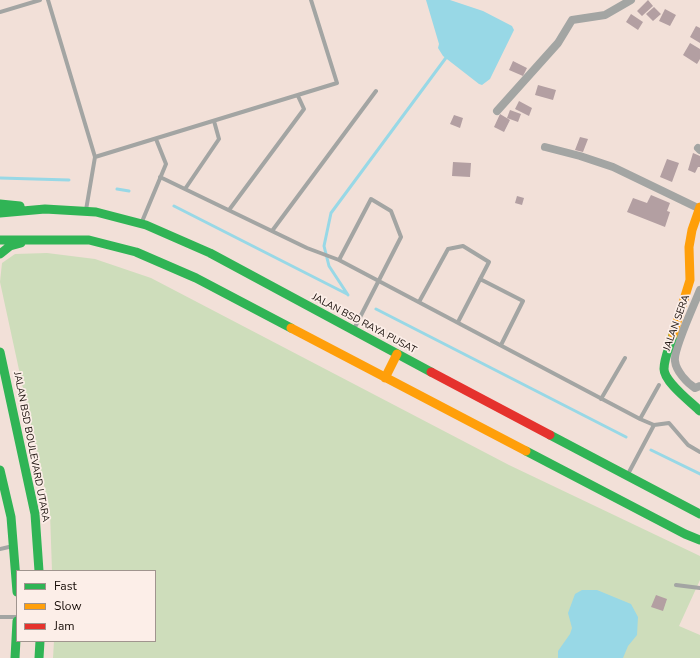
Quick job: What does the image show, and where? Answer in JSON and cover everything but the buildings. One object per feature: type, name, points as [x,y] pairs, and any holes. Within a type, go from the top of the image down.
[{"type":"main road","points":[[0,204],[45,209]]},
{"type":"main road","points":[[699,207],[689,247],[690,280],[686,297],[666,357],[664,370],[670,382],[700,411]]},
{"type":"main road","name":"JALAN BSD RAYA PUSAT","points":[[0,213],[45,209],[96,212],[141,224],[210,253],[353,331],[700,514]]},
{"type":"main road","points":[[0,254],[10,246],[31,239]]},
{"type":"main road","points":[[0,240],[89,240],[136,252],[196,278],[685,534],[700,540]]},
{"type":"main road","name":"JALAN BSD BOULEVARD UTARA","points":[[0,352],[35,514],[39,570]]},
{"type":"main road","points":[[385,378],[397,354]]},
{"type":"main road","points":[[0,470],[11,517],[16,577]]},
{"type":"main road","points":[[15,658],[16,640]]},
{"type":"main road","points":[[39,658],[40,642]]},
{"type":"street","points":[[497,111],[558,43],[572,20],[605,15],[631,0]]},
{"type":"street","points":[[545,146],[613,167],[699,207]]},
{"type":"street","name":"JALAN SERA","points":[[700,290],[675,356],[679,372],[692,386],[695,388],[700,386]]},
{"type":"lane","points":[[0,12],[40,0]]},
{"type":"lane","points":[[48,0],[95,157],[85,212]]},
{"type":"lane","points":[[95,157],[337,84],[311,0]]},
{"type":"lane","points":[[272,231],[376,91]]},
{"type":"lane","points":[[229,210],[304,109],[298,96]]},
{"type":"lane","points":[[185,189],[219,138],[214,121]]},
{"type":"lane","points":[[141,224],[166,164],[156,139]]},
{"type":"lane","points":[[160,177],[272,231],[339,260],[640,419],[654,425],[669,423],[688,445],[700,452]]},
{"type":"lane","points":[[339,260],[371,199],[391,211],[401,237],[353,331]]},
{"type":"lane","points":[[419,302],[448,249],[463,246],[489,262],[458,322]]},
{"type":"lane","points":[[480,279],[523,301],[501,345]]},
{"type":"lane","points":[[601,399],[625,358]]},
{"type":"lane","points":[[640,419],[659,385]]},
{"type":"lane","points":[[627,476],[654,425]]},
{"type":"lane","points":[[0,549],[14,546]]},
{"type":"lane","points":[[676,585],[700,588]]},
{"type":"lane","points":[[0,617],[16,617]]},
{"type":"green space","points":[[47,253],[95,259],[151,278],[509,465],[700,556],[700,580],[679,626],[700,635],[700,658],[53,658],[54,642],[156,642],[156,570],[52,570],[50,513],[0,282],[2,263],[15,254]]},
{"type":"water","points":[[426,0],[450,0],[483,11],[512,26],[514,30],[490,79],[482,85],[443,56],[438,48],[439,44]]},
{"type":"water","points":[[582,590],[597,590],[631,604],[638,617],[637,635],[628,646],[623,658],[558,658],[558,651],[570,634],[572,628],[568,613],[575,594]]},
{"type":"waterway","points":[[348,295],[329,266],[324,246],[331,213],[448,55]]},
{"type":"waterway","points":[[0,178],[69,180]]},
{"type":"waterway","points":[[117,189],[129,191]]},
{"type":"waterway","points":[[174,206],[347,294]]},
{"type":"waterway","points":[[376,309],[626,437]]},
{"type":"waterway","points":[[651,450],[700,474]]},
{"type":"traffic: fast","points":[[0,204],[20,206]]},
{"type":"traffic: fast","points":[[0,213],[45,209],[96,212],[146,225],[210,253],[431,372]]},
{"type":"traffic: fast","points":[[0,240],[89,240],[136,252],[196,278],[291,328]]},
{"type":"traffic: fast","points":[[0,254],[10,246],[21,243]]},
{"type":"traffic: fast","points":[[673,335],[665,361],[665,374],[673,386],[700,411]]},
{"type":"traffic: fast","points":[[0,352],[35,514],[39,570]]},
{"type":"traffic: fast","points":[[550,435],[700,514]]},
{"type":"traffic: fast","points":[[526,451],[685,534],[700,540]]},
{"type":"traffic: fast","points":[[0,470],[11,517],[16,580]]},
{"type":"traffic: fast","points":[[15,658],[16,640]]},
{"type":"traffic: fast","points":[[39,658],[40,642]]},
{"type":"traffic: slow","points":[[673,335],[690,280],[689,247],[692,230],[700,207]]},
{"type":"traffic: slow","points":[[291,328],[526,451]]},
{"type":"traffic: slow","points":[[385,378],[397,354]]},
{"type":"traffic: jam","points":[[431,372],[550,435]]}]
